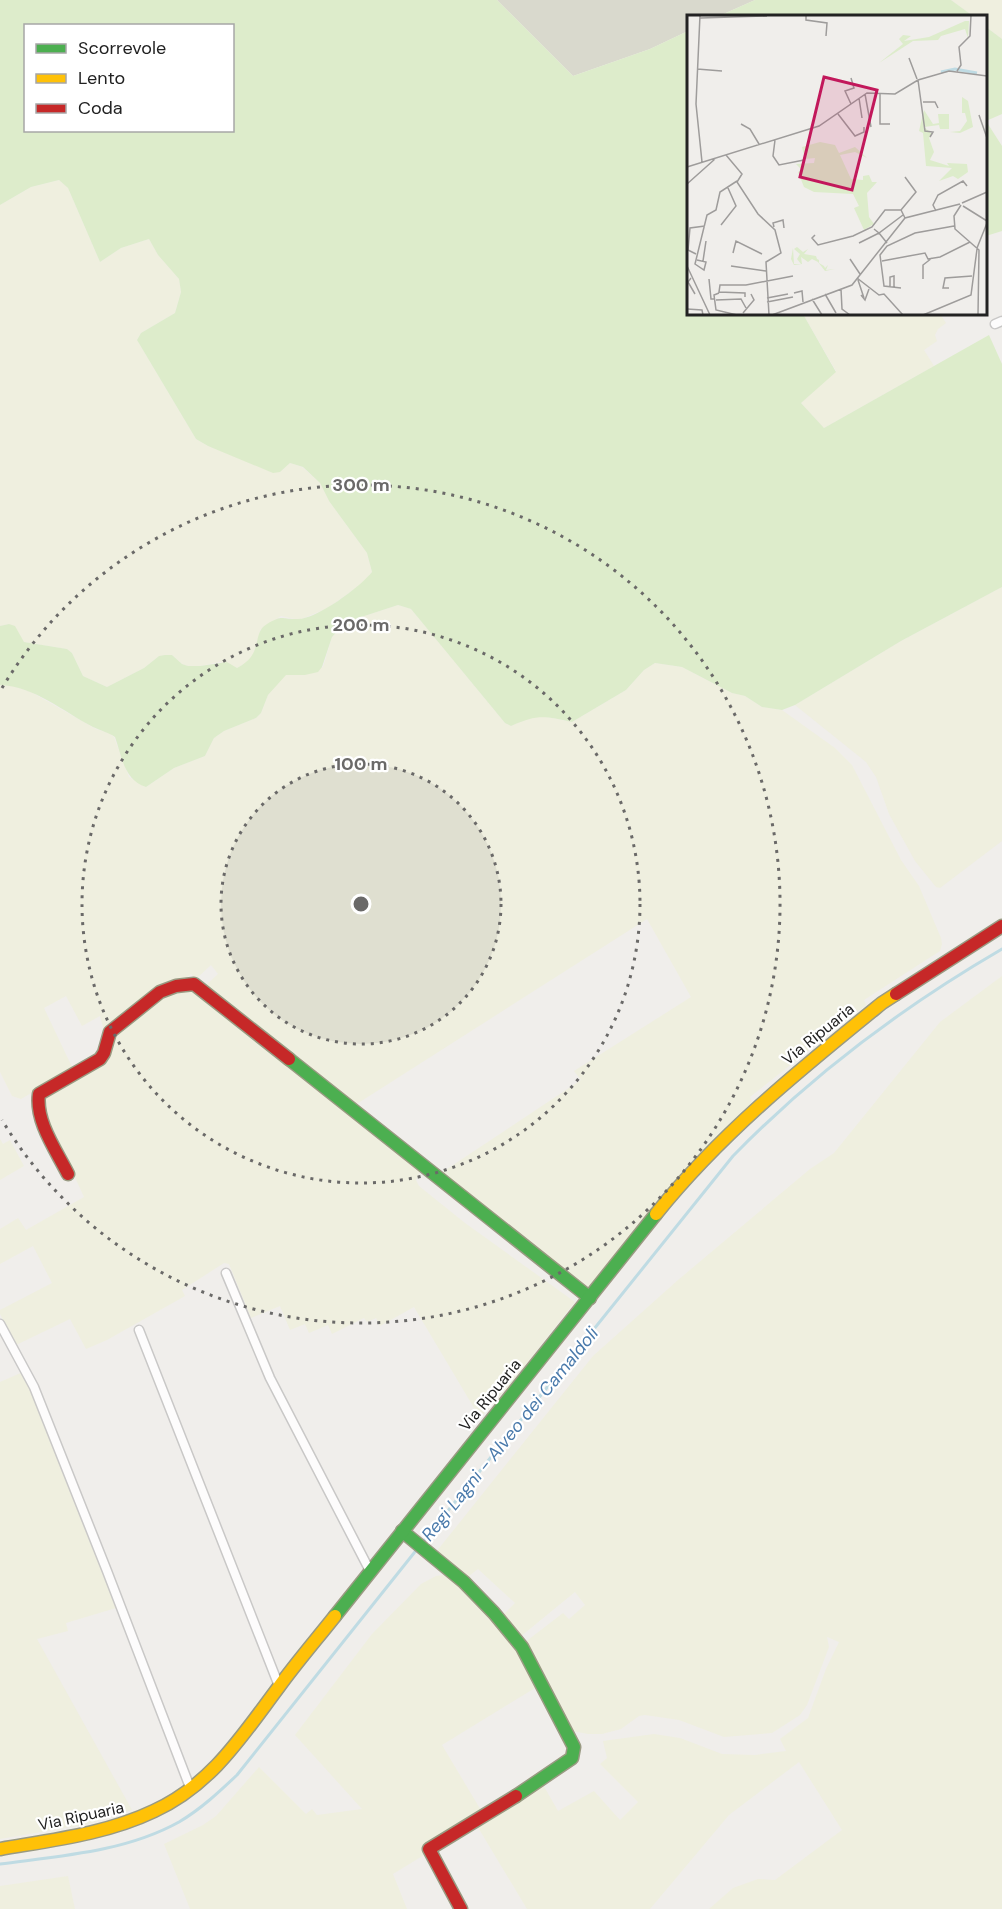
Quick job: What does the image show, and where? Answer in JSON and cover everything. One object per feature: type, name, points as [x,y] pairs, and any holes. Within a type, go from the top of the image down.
[{"type":"street","name":"Via Ripuaria","points":[[0,1849],[119,1827],[169,1805],[202,1781],[230,1753],[279,1686],[370,1571],[406,1533],[666,1201],[710,1153],[772,1093],[882,1003],[1002,926]]},
{"type":"street","points":[[68,1174],[40,1115],[36,1100],[39,1094],[100,1059],[110,1032],[160,992],[176,986],[194,984],[590,1298]]},
{"type":"street","points":[[226,1273],[270,1378],[370,1571]]},
{"type":"street","points":[[0,1324],[34,1387],[190,1790]]},
{"type":"street","points":[[139,1330],[279,1686]]},
{"type":"street","points":[[406,1533],[464,1582],[522,1647],[574,1747],[572,1758],[540,1781],[429,1849],[461,1909]]},
{"type":"shaded area","points":[[497,0],[755,0],[721,15],[687,15],[687,31],[650,49],[573,76]]},
{"type":"green space","points":[[0,0],[497,0],[573,76],[650,49],[687,31],[687,315],[804,315],[836,372],[801,403],[824,428],[989,335],[1002,364],[1002,587],[901,641],[795,705],[782,710],[762,707],[745,696],[732,693],[682,667],[655,663],[644,670],[626,690],[572,722],[541,717],[528,719],[511,726],[505,723],[411,609],[398,605],[346,622],[332,637],[322,667],[318,672],[286,675],[268,695],[261,713],[256,718],[224,731],[214,738],[205,756],[174,768],[146,787],[139,784],[128,773],[115,737],[37,695],[13,686],[0,685],[0,626],[9,624],[15,626],[24,642],[67,649],[72,653],[83,676],[107,687],[144,668],[159,656],[165,655],[172,655],[188,666],[227,662],[237,668],[251,656],[262,628],[267,624],[280,618],[298,619],[316,614],[348,593],[372,572],[367,553],[329,501],[320,483],[303,467],[290,463],[280,472],[273,473],[196,439],[137,340],[141,333],[175,313],[181,292],[179,279],[158,255],[149,239],[121,248],[100,262],[68,188],[59,180],[31,187],[0,205]]},
{"type":"green space","points":[[755,0],[951,0],[972,15],[721,15]]},
{"type":"green space","points":[[951,0],[1002,0],[1002,39],[987,28],[987,15],[972,15]]},
{"type":"green space","points":[[987,28],[1002,39],[1002,114],[987,121]]},
{"type":"green space","points":[[987,123],[1002,146],[1002,231],[987,236]]},
{"type":"green space","points":[[59,180],[68,188],[100,262],[121,248],[149,239],[158,255],[179,279],[181,292],[175,313],[141,333],[137,340],[196,439],[208,446],[280,472],[290,463],[302,467],[320,483],[329,501],[367,553],[372,572],[364,582],[328,608],[299,620],[281,616],[260,630],[252,657],[237,668],[220,662],[188,666],[172,655],[159,656],[144,668],[107,687],[83,676],[72,653],[67,649],[24,642],[9,624],[0,626],[0,205],[31,187]]},
{"type":"green space","points":[[804,315],[941,315],[946,323],[938,329],[935,335],[937,341],[924,350],[934,366],[824,428],[801,403],[836,371]]},
{"type":"green space","points":[[1002,587],[1002,841],[940,888],[936,887],[915,861],[889,814],[876,777],[866,762],[795,705],[901,641]]},
{"type":"green space","points":[[398,605],[411,609],[505,723],[511,726],[529,718],[542,716],[572,722],[626,690],[644,670],[655,663],[682,667],[732,693],[745,696],[762,707],[782,710],[835,748],[852,765],[901,860],[919,886],[941,938],[940,951],[864,1000],[866,1005],[750,1097],[752,1102],[683,1172],[587,1289],[438,1175],[581,1080],[574,1071],[691,997],[647,919],[352,1107],[204,987],[218,974],[211,965],[196,979],[191,974],[172,982],[104,1031],[100,1016],[82,1026],[66,996],[44,1008],[73,1069],[21,1099],[12,1096],[0,1072],[0,685],[9,685],[31,692],[96,729],[109,733],[114,737],[129,777],[146,787],[174,768],[205,756],[214,738],[224,731],[256,718],[261,713],[268,695],[286,674],[305,675],[323,667],[332,637],[346,622]]},
{"type":"green space","points":[[1002,976],[1002,1909],[709,1909],[733,1888],[758,1879],[775,1880],[842,1830],[799,1762],[729,1815],[650,1909],[527,1909],[476,1824],[542,1783],[558,1811],[594,1791],[620,1820],[638,1802],[600,1764],[607,1758],[603,1741],[654,1734],[680,1738],[722,1754],[755,1755],[786,1751],[780,1739],[808,1718],[826,1669],[839,1642],[827,1637],[829,1647],[807,1705],[800,1715],[772,1733],[724,1737],[679,1720],[645,1715],[639,1716],[621,1729],[602,1734],[572,1731],[524,1643],[563,1613],[569,1619],[585,1605],[575,1592],[520,1637],[502,1616],[515,1603],[478,1569],[465,1579],[436,1552],[593,1356],[678,1280],[810,1169],[834,1153],[940,1022]]},
{"type":"green space","points":[[195,988],[420,1172],[416,1180],[419,1186],[465,1223],[575,1302],[508,1387],[480,1418],[414,1307],[380,1326],[376,1318],[367,1322],[364,1318],[332,1334],[328,1325],[309,1333],[305,1324],[290,1330],[280,1306],[251,1318],[229,1264],[224,1263],[182,1290],[185,1296],[107,1340],[86,1349],[70,1319],[16,1345],[0,1310],[52,1283],[33,1246],[0,1264],[0,1229],[18,1218],[26,1230],[84,1197],[39,1099],[90,1068],[113,1032],[169,990]]},
{"type":"green space","points":[[0,1139],[3,1144],[10,1140],[24,1166],[0,1180]]},
{"type":"green space","points":[[23,1372],[31,1386],[116,1608],[66,1623],[68,1631],[37,1639],[132,1810],[88,1824],[0,1839],[0,1382]]},
{"type":"green space","points":[[443,1575],[453,1580],[486,1613],[540,1685],[442,1745],[482,1812],[429,1852],[393,1874],[407,1909],[190,1909],[164,1844],[216,1816],[259,1767],[306,1814],[312,1809],[317,1815],[362,1809],[295,1735],[372,1634],[421,1584]]},
{"type":"green space","points":[[68,1876],[75,1909],[0,1909],[0,1886]]},
{"type":"waterway","name":"Regi Lagni - Alveo dei Camaldoli","points":[[422,1543],[733,1156],[763,1126],[860,1044],[930,994],[1002,949]]},
{"type":"waterway","name":"Regi Lagni - Alveo dei Camaldoli","points":[[0,1864],[92,1851],[137,1840],[179,1822],[195,1812],[237,1775],[418,1548]]},
{"type":"traffic: fast","points":[[289,1059],[590,1298]]},
{"type":"traffic: fast","points":[[335,1616],[656,1214]]},
{"type":"traffic: fast","points":[[402,1531],[464,1582],[522,1647],[574,1747],[572,1758],[516,1796]]},
{"type":"traffic: slow","points":[[656,1214],[707,1156],[763,1103],[852,1027],[896,994]]},
{"type":"traffic: slow","points":[[0,1849],[98,1831],[136,1819],[192,1788],[224,1758],[335,1616]]},
{"type":"traffic: jam","points":[[896,994],[1002,926]]},
{"type":"traffic: jam","points":[[68,1174],[43,1125],[39,1094],[100,1059],[110,1032],[160,992],[176,986],[194,984],[289,1059]]},
{"type":"traffic: jam","points":[[461,1909],[429,1849],[516,1796]]}]
